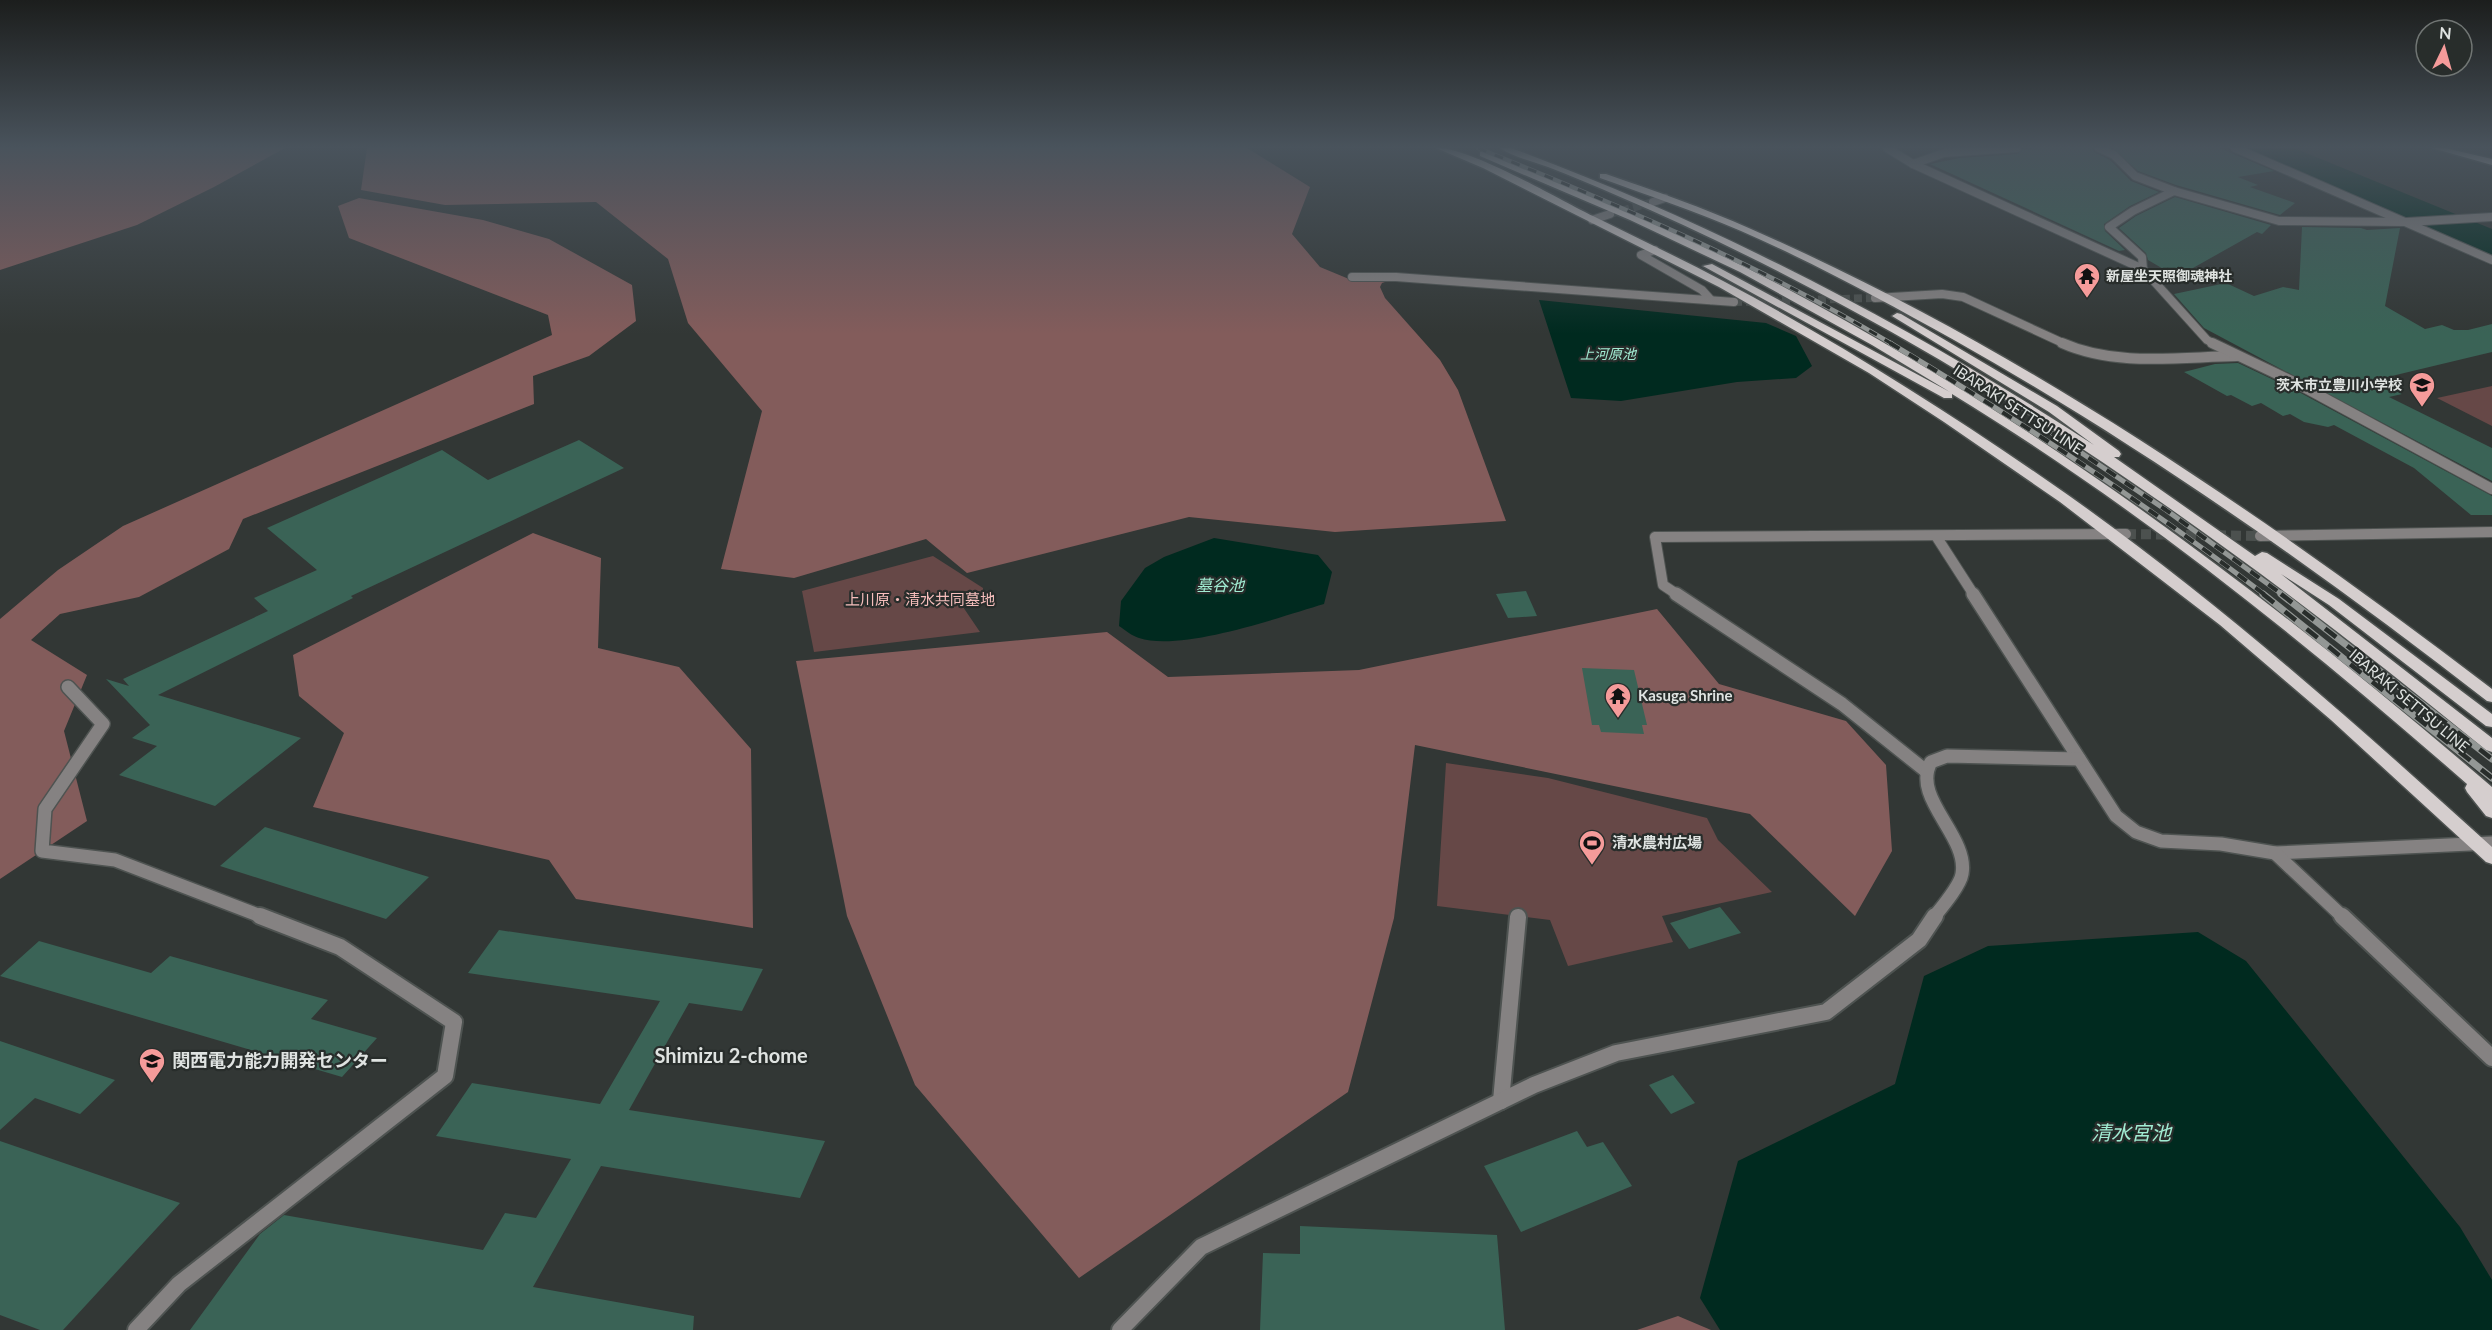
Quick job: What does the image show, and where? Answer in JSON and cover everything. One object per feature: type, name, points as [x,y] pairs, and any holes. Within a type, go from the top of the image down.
[{"type":"main road","points":[[1573,210],[1723,285],[1874,371],[2007,459],[2112,534],[2292,678],[2484,844],[2492,857]]},
{"type":"main road","name":"IBARAKI SETTSU LINE","points":[[1615,210],[1742,270],[1905,359],[2015,428],[2092,480],[2222,574],[2324,654],[2492,796]]},
{"type":"main road","name":"IBARAKI SETTSU LINE","points":[[1658,210],[1814,286],[1994,386],[2202,523],[2325,613],[2492,746]]},
{"type":"main road","points":[[1691,210],[1715,225],[1884,309],[1994,374],[2078,425],[2125,463],[2149,487]]},
{"type":"main road","points":[[1697,210],[1740,227],[2003,362],[2111,426],[2432,650],[2492,697]]},
{"type":"main road","points":[[1631,239],[1642,236],[1652,237],[1756,290],[1927,386],[2015,428]]},
{"type":"main road","points":[[2202,523],[2308,584],[2492,722]]},
{"type":"main road","points":[[2449,758],[2492,812]]},
{"type":"street","points":[[2014,210],[2143,269],[2207,340],[2300,385],[2492,489]]},
{"type":"street","points":[[2135,210],[2109,227],[2142,257],[2143,269]]},
{"type":"street","points":[[2243,210],[2279,220],[2407,222],[2492,217]]},
{"type":"street","points":[[2379,210],[2492,260]]},
{"type":"street","points":[[1592,220],[1610,214]]},
{"type":"street","points":[[1655,250],[1641,255],[1702,290],[1711,300]]},
{"type":"street","points":[[1352,277],[1386,276],[1734,302]]},
{"type":"street","points":[[1880,298],[1942,294],[1963,297],[2076,349],[2119,359],[2239,356]]},
{"type":"street","points":[[2267,535],[2492,532]]},
{"type":"street","points":[[1926,771],[1842,704],[1663,585],[1655,537],[2126,534]]},
{"type":"street","points":[[1936,536],[2116,816],[2136,832],[2161,841],[2221,844],[2275,853],[2484,844]]},
{"type":"street","points":[[68,687],[103,724],[45,809],[42,851],[115,861],[340,947],[454,1022],[445,1076],[180,1284],[136,1330]]},
{"type":"street","points":[[1120,1330],[1201,1247],[1534,1085],[1616,1053],[1826,1012],[1919,940],[1962,877],[1963,863],[1956,842],[1931,798],[1926,771],[1931,762],[1947,756],[2079,759]]},
{"type":"street","points":[[2275,853],[2492,1059]]},
{"type":"street","points":[[1501,1101],[1518,916]]},
{"type":"green space","points":[[2492,386],[2492,426],[2437,398]]},
{"type":"green space","name":"上川原・清水共同墓地","points":[[933,556],[983,588],[983,600],[961,604],[980,632],[814,652],[802,591]]},
{"type":"green space","name":"清水農村広場","points":[[1446,763],[1548,778],[1707,818],[1718,840],[1772,892],[1662,916],[1673,942],[1568,966],[1550,920],[1437,906]]},
{"type":"shaded area","points":[[0,210],[167,210],[137,225],[0,270]]},
{"type":"shaded area","points":[[339,210],[427,210],[483,220],[549,239],[632,285],[636,321],[589,356],[533,376],[534,404],[243,519],[229,549],[139,597],[60,614],[31,640],[87,675],[64,731],[87,821],[0,879],[0,619],[58,570],[123,526],[552,335],[548,315],[349,238]]},
{"type":"shaded area","points":[[606,210],[1301,210],[1292,234],[1320,267],[1349,279],[1394,279],[1382,283],[1380,287],[1385,298],[1440,360],[1458,390],[1506,521],[1335,532],[1189,517],[967,573],[926,539],[794,578],[721,569],[762,411],[688,323],[668,259]]},
{"type":"shaded area","points":[[533,533],[601,558],[598,648],[679,667],[751,749],[753,928],[576,899],[549,860],[313,807],[344,733],[299,696],[293,655]]},
{"type":"shaded area","points":[[1657,609],[1719,684],[1846,721],[1886,765],[1892,851],[1855,916],[1750,814],[1415,745],[1394,918],[1348,1092],[1079,1278],[915,1085],[847,916],[796,661],[1107,632],[1168,677],[1359,670]]},
{"type":"shaded area","points":[[1678,1316],[1711,1330],[1637,1330]]},
{"type":"water","name":"上河原池","points":[[1539,300],[1766,323],[1796,336],[1812,366],[1796,378],[1737,382],[1621,401],[1571,398]]},
{"type":"water","name":"墓谷池","points":[[1214,538],[1318,555],[1332,572],[1324,604],[1231,631],[1179,640],[1157,641],[1139,638],[1119,626],[1121,601],[1145,568],[1164,557]]},
{"type":"water","name":"清水宮池","points":[[2198,932],[2246,961],[2460,1227],[2492,1280],[2492,1330],[1720,1330],[1700,1298],[1738,1161],[1895,1084],[1924,976],[1988,946]]},
{"type":"building","points":[[2030,210],[2124,210],[2104,224],[2105,231],[2125,250],[2119,251]]},
{"type":"building","points":[[2148,210],[2220,210],[2271,225],[2262,234],[2257,232],[2177,277],[2148,260],[2146,253],[2119,228]]},
{"type":"building","points":[[2263,210],[2286,210],[2280,215]]},
{"type":"building","name":"茨木市立豊川小学校","points":[[2302,227],[2367,230],[2400,228],[2385,306],[2425,329],[2442,325],[2454,330],[2468,330],[2492,324],[2492,352],[2375,380],[2402,394],[2389,397],[2492,448],[2492,481],[2204,328],[2174,294],[2226,283],[2254,296],[2283,287],[2299,290]]},
{"type":"building","points":[[2238,363],[2297,391],[2492,496],[2492,515],[2471,515],[2414,468],[2334,425],[2328,427],[2304,422],[2290,414],[2283,416],[2261,403],[2252,406],[2231,395],[2227,396],[2184,372],[2215,364]]},
{"type":"building","points":[[579,440],[624,468],[351,596],[353,598],[158,695],[301,738],[215,806],[119,775],[157,746],[132,738],[150,725],[106,679],[129,686],[123,679],[268,611],[254,598],[317,570],[267,528],[442,450],[488,480]]},
{"type":"building","points":[[1526,591],[1537,616],[1508,618],[1496,594]]},
{"type":"building","points":[[1582,668],[1634,670],[1647,725],[1642,725],[1644,734],[1601,732],[1599,725],[1592,725]]},
{"type":"building","points":[[265,827],[429,877],[386,919],[220,866]]},
{"type":"building","points":[[1720,907],[1741,933],[1689,949],[1670,923]]},
{"type":"building","points":[[499,930],[763,969],[742,1011],[689,1003],[629,1110],[825,1141],[800,1198],[601,1166],[533,1287],[694,1316],[693,1330],[190,1330],[260,1234],[284,1215],[483,1250],[505,1213],[536,1218],[571,1159],[436,1136],[472,1083],[600,1104],[660,1001],[468,973]]},
{"type":"building","points":[[39,941],[151,973],[170,956],[328,1000],[311,1019],[377,1038],[342,1077],[0,976]]},
{"type":"building","points":[[0,1041],[115,1080],[80,1114],[35,1098],[0,1130]]},
{"type":"building","points":[[1673,1075],[1695,1103],[1671,1114],[1649,1085]]},
{"type":"building","points":[[1577,1131],[1587,1147],[1603,1142],[1632,1186],[1521,1232],[1484,1166]]},
{"type":"building","points":[[0,1141],[180,1203],[63,1330],[40,1330],[0,1315]]},
{"type":"building","points":[[1300,1226],[1497,1235],[1505,1330],[1260,1330],[1263,1253],[1300,1254]]},
{"type":"waterway","points":[[2413,210],[2492,243]]},
{"type":"tunnel","points":[[1610,214],[1624,210]]},
{"type":"tunnel","points":[[1734,302],[1875,298]]},
{"type":"tunnel","points":[[2126,534],[2260,536]]},
{"type":"railway","points":[[1626,210],[1792,288],[1892,344]]},
{"type":"railway","points":[[1890,343],[2081,463],[2265,595]]},
{"type":"railway","points":[[2052,433],[2166,510],[2283,595]]},
{"type":"railway","points":[[2263,594],[2492,778]]},
{"type":"railway","points":[[2281,594],[2492,759]]},
{"type":"place","name":"新屋坐天照御魂神社","points":[[2087,299]]},
{"type":"place","name":"茨木市立豊川小学校","points":[[2422,408]]},
{"type":"place","name":"Kasuga Shrine","points":[[1618,719]]},
{"type":"place","name":"清水農村広場","points":[[1592,866]]},
{"type":"place","name":"関西電力能力開発センター","points":[[152,1084]]},
{"type":"district","name":"Shimizu 2-chome","points":[[731,1056]]}]
